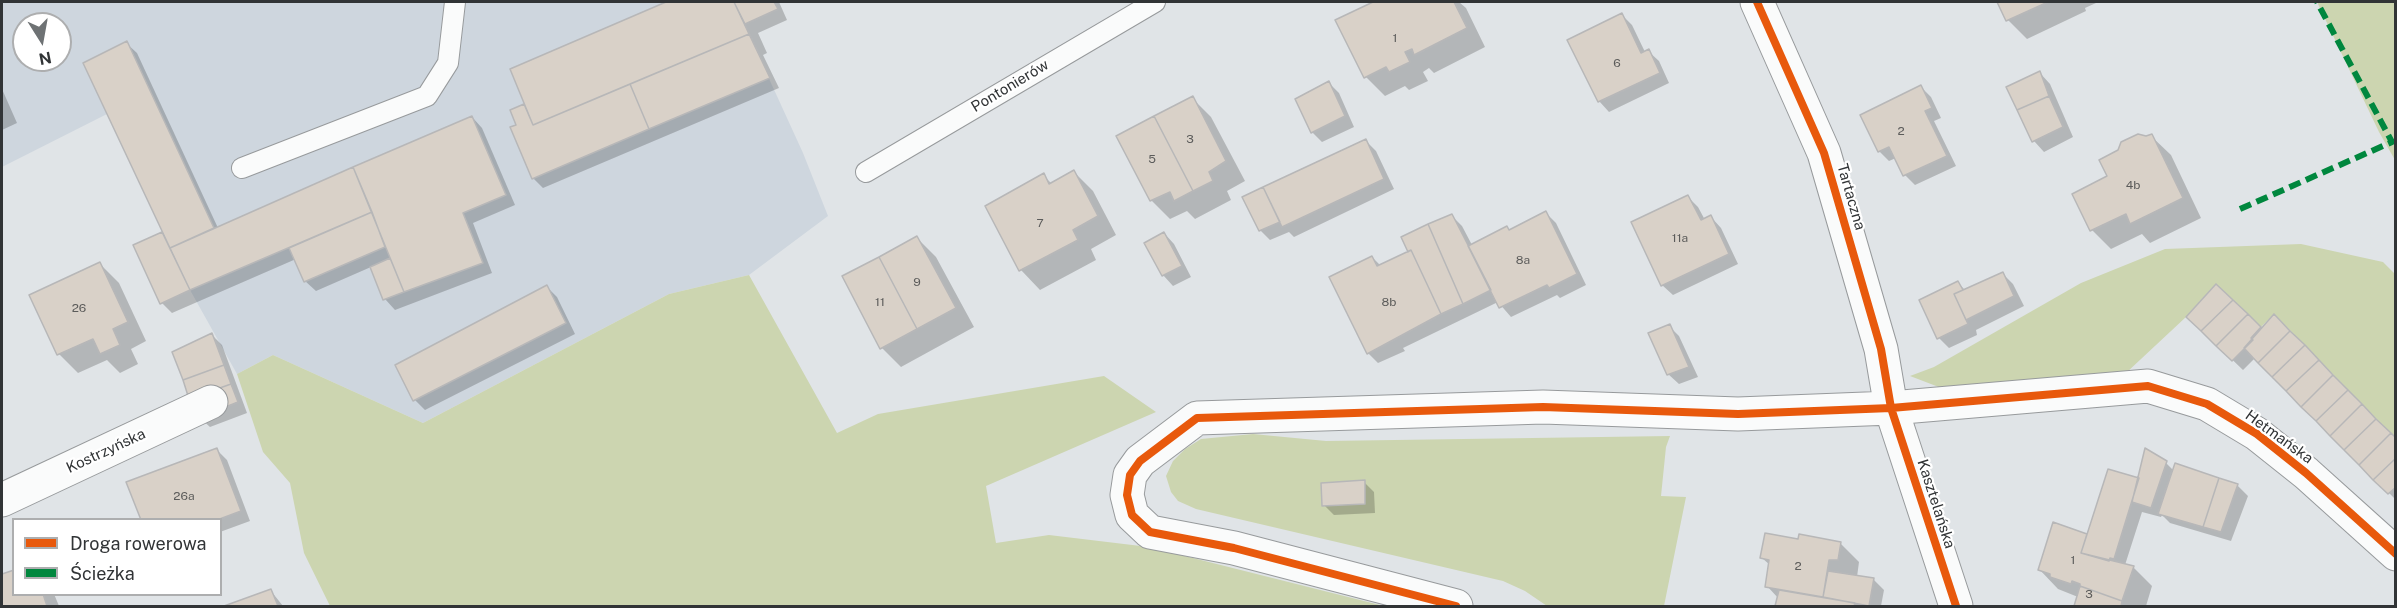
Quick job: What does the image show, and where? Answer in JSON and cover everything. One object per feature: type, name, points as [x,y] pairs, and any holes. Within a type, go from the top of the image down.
[{"type":"street","name":"Tartaczna","points":[[1757,2],[1824,153],[1881,349],[1891,408]]},
{"type":"street","name":"Hetmańska","points":[[1456,606],[1234,548],[1150,532],[1132,515],[1127,495],[1130,475],[1140,461],[1197,418],[1544,407],[1738,414],[1891,408],[2087,389],[2148,386],[2207,404],[2257,434],[2306,473],[2396,554]]},
{"type":"street","name":"Kostrzyńska","points":[[2,500],[211,402]]},
{"type":"street","name":"Kasztelańska","points":[[1891,408],[1956,606]]},
{"type":"lane","points":[[242,168],[427,96],[448,63],[455,2]]},
{"type":"lane","name":"Pontonierów","points":[[866,172],[1155,2]]},
{"type":"shaded area","points":[[2,2],[734,2],[803,153],[828,216],[749,275],[669,294],[423,423],[273,355],[237,374],[190,290],[107,114],[2,167]]},
{"type":"green space","points":[[2317,2],[2395,2],[2395,160],[2379,132]]},
{"type":"green space","points":[[2301,244],[2383,262],[2395,274],[2395,438],[2274,314],[2261,327],[2216,284],[2186,317],[2126,373],[1944,389],[1910,376],[1934,367],[2081,283],[2165,249]]},
{"type":"green space","points":[[749,275],[837,433],[878,414],[1104,376],[1156,412],[986,486],[996,543],[1049,535],[1149,547],[1384,606],[330,606],[304,553],[290,483],[263,452],[237,374],[273,355],[423,423],[669,294]]},
{"type":"green space","points":[[1253,434],[1326,441],[1670,436],[1666,447],[1661,496],[1686,497],[1664,606],[1547,606],[1525,591],[1503,581],[1196,509],[1178,501],[1171,492],[1166,476],[1173,461],[1185,449],[1201,439]]},
{"type":"building","points":[[666,2],[734,2],[749,34],[533,125],[510,69]]},
{"type":"building","points":[[734,2],[774,2],[778,9],[745,24]]},
{"type":"building","points":[[1373,2],[1454,2],[1467,28],[1414,55],[1412,49],[1405,52],[1410,62],[1389,72],[1386,67],[1364,78],[1335,20]]},
{"type":"building","points":[[1997,2],[2048,2],[2006,21]]},
{"type":"building","points":[[1622,13],[1641,53],[1649,49],[1660,73],[1598,102],[1567,40]]},
{"type":"building","points":[[749,34],[770,78],[649,129],[630,84]]},
{"type":"building","points":[[127,41],[214,228],[170,248],[83,63]]},
{"type":"building","points":[[2040,71],[2049,96],[2017,110],[2006,87]]},
{"type":"building","points":[[1329,81],[1345,116],[1311,133],[1295,99]]},
{"type":"building","points":[[630,84],[649,129],[532,179],[510,127],[516,125],[510,110],[524,104],[533,125]]},
{"type":"building","points":[[1921,85],[1932,108],[1925,111],[1947,156],[1903,176],[1889,147],[1878,152],[1860,115]]},
{"type":"building","points":[[1193,96],[1226,161],[1209,172],[1213,181],[1193,191],[1154,116]]},
{"type":"building","points":[[2049,96],[2063,127],[2032,142],[2017,110]]},
{"type":"building","points":[[472,116],[506,195],[463,213],[483,263],[404,292],[353,167]]},
{"type":"building","points":[[1154,116],[1193,191],[1174,201],[1170,192],[1150,201],[1116,136]]},
{"type":"building","points":[[2138,134],[2146,136],[2152,134],[2183,198],[2130,224],[2126,214],[2090,231],[2072,194],[2107,176],[2099,160],[2118,150],[2121,142]]},
{"type":"building","points":[[1366,139],[1384,179],[1282,227],[1263,187]]},
{"type":"building","points":[[353,167],[372,212],[190,290],[170,248]]},
{"type":"building","points":[[1074,170],[1098,216],[1073,230],[1078,240],[1019,271],[985,206],[1044,173],[1049,184]]},
{"type":"building","points":[[1263,187],[1280,222],[1259,231],[1242,197]]},
{"type":"building","points":[[1688,195],[1701,220],[1711,215],[1729,254],[1661,286],[1631,222]]},
{"type":"building","points":[[1546,211],[1577,274],[1549,288],[1547,285],[1499,308],[1468,246],[1507,226],[1509,230]]},
{"type":"building","points":[[372,212],[385,247],[304,282],[289,248]]},
{"type":"building","points":[[1452,214],[1491,290],[1463,304],[1428,224]]},
{"type":"building","points":[[1428,224],[1463,304],[1441,314],[1411,250],[1408,252],[1401,237]]},
{"type":"building","points":[[162,232],[190,290],[160,304],[133,245]]},
{"type":"building","points":[[1164,232],[1182,266],[1162,276],[1144,243]]},
{"type":"building","points":[[917,236],[956,308],[917,329],[879,257]]},
{"type":"building","points":[[1411,250],[1441,314],[1367,354],[1329,277],[1372,256],[1377,266]]},
{"type":"building","points":[[879,257],[917,329],[880,349],[842,276]]},
{"type":"building","points":[[390,258],[404,292],[383,300],[370,267]]},
{"type":"building","points":[[100,262],[128,322],[113,329],[120,345],[100,354],[93,339],[57,355],[29,295]]},
{"type":"building","points":[[2003,272],[2014,296],[1966,320],[1954,294]]},
{"type":"building","points":[[1958,281],[1963,290],[1954,294],[1968,324],[1937,339],[1919,300]]},
{"type":"building","points":[[2216,284],[2233,300],[2201,331],[2186,317]]},
{"type":"building","points":[[547,285],[566,323],[413,401],[395,365]]},
{"type":"building","points":[[2233,300],[2248,314],[2216,346],[2201,331]]},
{"type":"building","points":[[2248,314],[2261,327],[2251,338],[2253,340],[2232,361],[2216,346]]},
{"type":"building","points":[[2274,314],[2290,331],[2258,363],[2244,348]]},
{"type":"building","points":[[1670,324],[1689,367],[1667,375],[1648,333]]},
{"type":"building","points":[[2290,331],[2305,345],[2272,377],[2258,363]]},
{"type":"building","points":[[212,333],[224,365],[183,380],[172,352]]},
{"type":"building","points":[[2305,345],[2319,360],[2286,391],[2272,377]]},
{"type":"building","points":[[2319,360],[2333,375],[2301,407],[2286,391]]},
{"type":"building","points":[[224,365],[231,384],[189,399],[183,380]]},
{"type":"building","points":[[2333,375],[2348,390],[2316,421],[2301,407]]},
{"type":"building","points":[[231,384],[238,402],[198,418],[189,399]]},
{"type":"building","points":[[2348,390],[2362,404],[2330,436],[2316,421]]},
{"type":"building","points":[[2362,404],[2376,419],[2344,450],[2330,436]]},
{"type":"building","points":[[2376,419],[2391,433],[2359,465],[2344,450]]},
{"type":"building","points":[[2391,433],[2396,438],[2396,458],[2373,480],[2359,465]]},
{"type":"building","points":[[217,448],[241,511],[222,518],[140,518],[126,482]]},
{"type":"building","points":[[2145,448],[2167,461],[2151,508],[2132,502]]},
{"type":"building","points":[[2396,458],[2396,487],[2388,494],[2373,480]]},
{"type":"building","points":[[2175,463],[2219,478],[2203,527],[2158,514]]},
{"type":"building","points":[[2108,469],[2139,478],[2114,559],[2110,558],[2109,561],[2081,553]]},
{"type":"building","points":[[2219,478],[2238,484],[2221,532],[2203,527]]},
{"type":"building","points":[[1365,480],[1365,504],[1322,506],[1321,483]]},
{"type":"building","points":[[2053,522],[2087,534],[2081,553],[2134,566],[2122,601],[2072,581],[2071,584],[2050,577],[2050,574],[2038,570]]},
{"type":"building","points":[[1765,533],[1798,539],[1799,534],[1841,542],[1838,560],[1829,560],[1823,597],[1765,587],[1769,560],[1760,558]]},
{"type":"building","points":[[12,571],[12,596],[44,596],[47,606],[2,606],[2,574]]},
{"type":"building","points":[[1828,571],[1874,578],[1869,606],[1823,597]]},
{"type":"building","points":[[2080,586],[2122,601],[2121,606],[2074,606]]},
{"type":"building","points":[[271,589],[278,606],[224,606]]},
{"type":"building","points":[[1779,590],[1855,603],[1854,606],[1775,606]]},
{"type":"marked path","points":[[2240,209],[2392,142],[2317,2]]},
{"type":"cycle path","points":[[1757,2],[1824,153],[1881,349],[1891,408],[1956,606]]},
{"type":"cycle path","points":[[1456,606],[1234,548],[1150,532],[1132,515],[1127,495],[1130,475],[1140,461],[1197,418],[1543,407],[1738,414],[1891,408],[2148,386],[2207,404],[2257,434],[2306,473],[2396,554]]}]
